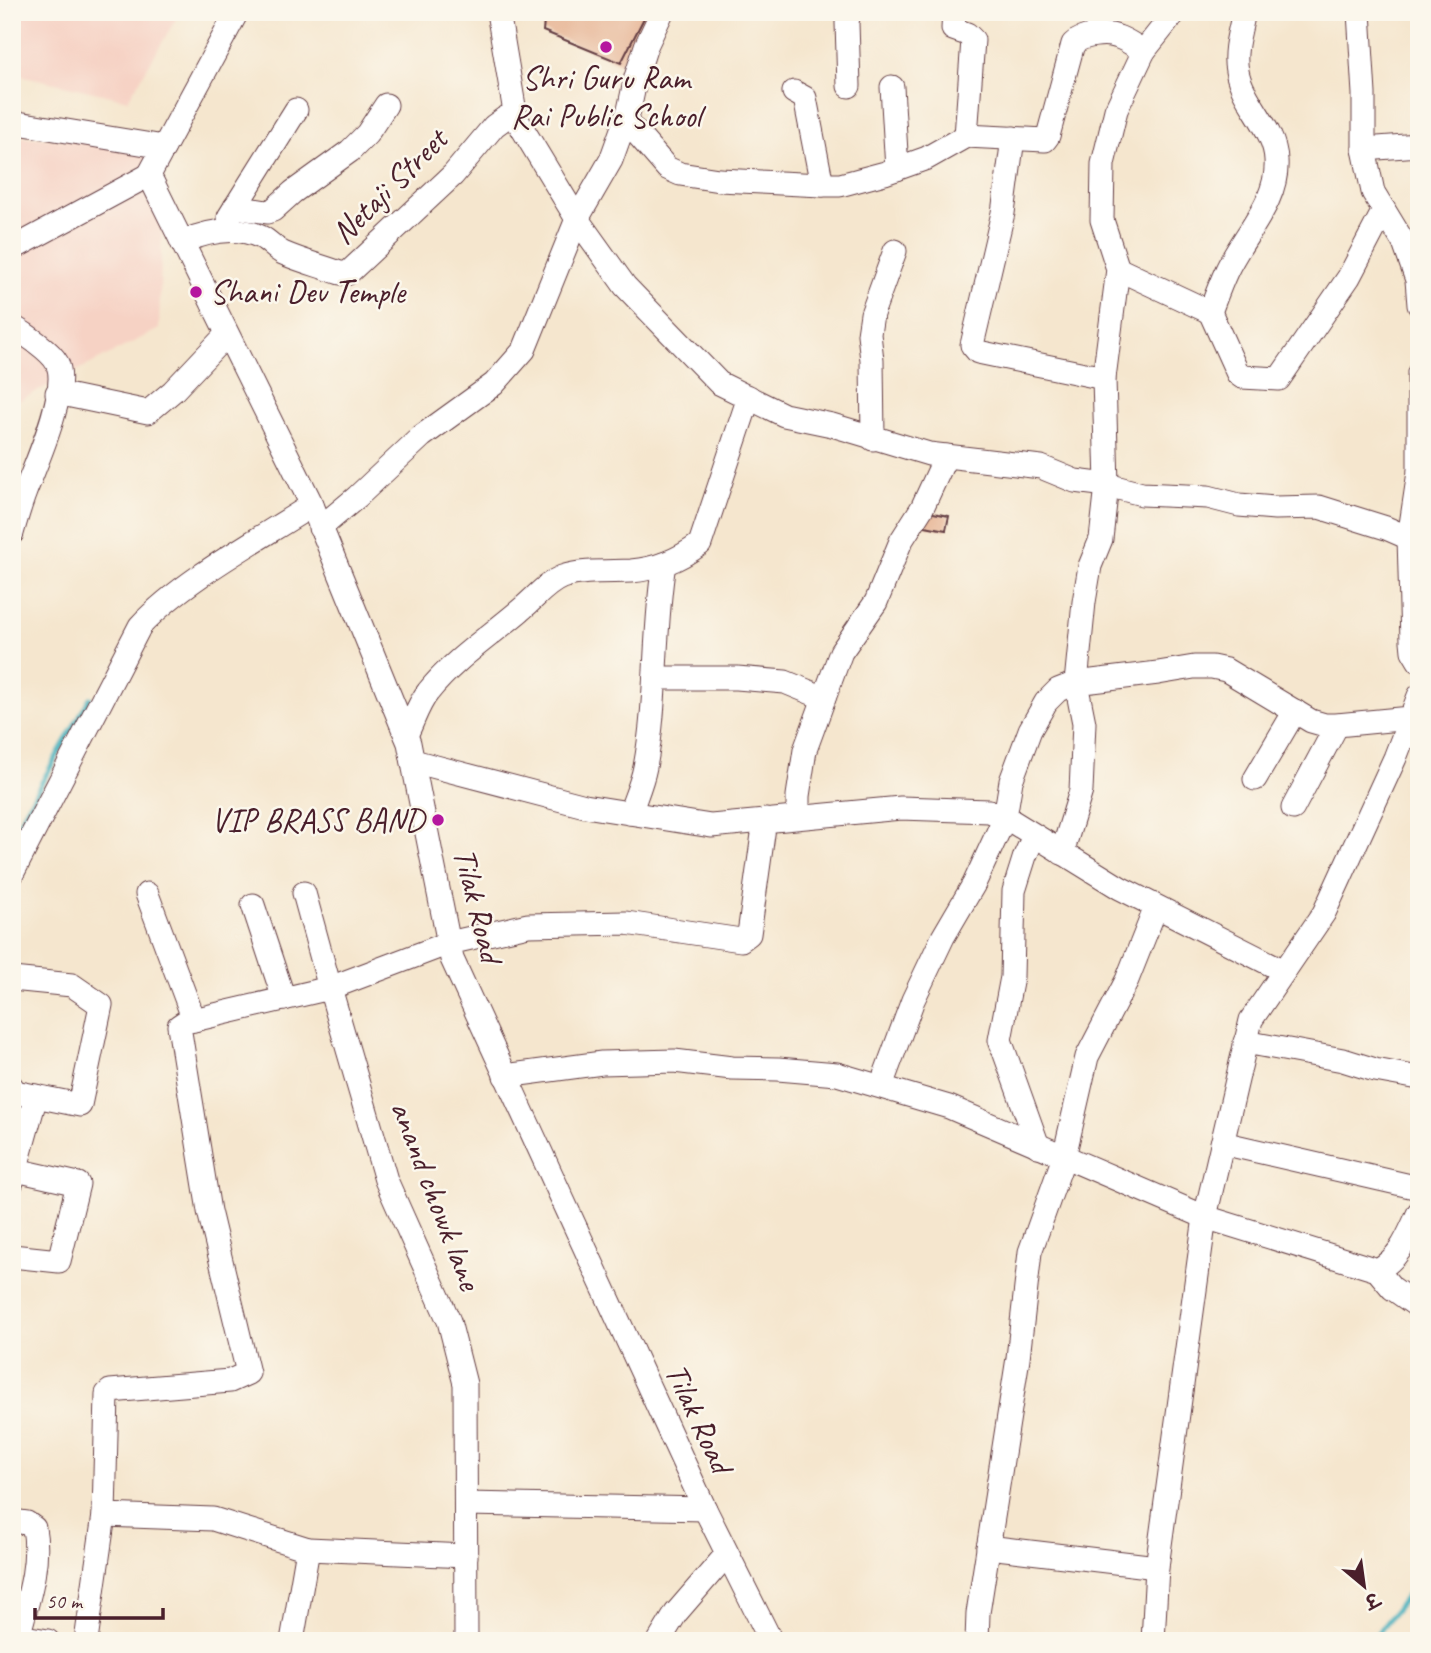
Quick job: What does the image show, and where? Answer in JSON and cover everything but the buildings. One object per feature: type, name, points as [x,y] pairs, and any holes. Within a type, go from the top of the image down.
[{"type":"street","points":[[12,249],[149,175],[237,12]]},
{"type":"street","points":[[498,12],[516,118],[581,225],[625,286],[719,383],[784,415],[832,425],[929,454],[1041,467],[1075,481],[1107,485],[1142,494],[1208,497],[1239,505],[1319,507],[1387,528],[1409,538]]},
{"type":"street","points":[[322,535],[422,436],[494,384],[524,349],[611,160],[629,110],[646,46],[662,12]]},
{"type":"street","points":[[581,225],[613,182],[634,130],[646,80],[674,12]]},
{"type":"street","points":[[849,12],[849,86]]},
{"type":"street","points":[[954,12],[953,29],[967,34],[973,40],[966,136]]},
{"type":"street","points":[[1062,853],[1081,791],[1084,723],[1076,683],[1083,602],[1090,566],[1101,539],[1107,485],[1104,378],[1118,269],[1102,220],[1103,164],[1116,110],[1144,51],[1175,12]]},
{"type":"street","points":[[1210,312],[1226,271],[1265,207],[1275,175],[1276,159],[1271,141],[1248,99],[1237,71],[1236,52],[1244,12]]},
{"type":"street","points":[[1359,12],[1364,149],[1373,192],[1404,243],[1413,267],[1419,305]]},
{"type":"street","points":[[634,130],[667,168],[680,174],[719,180],[840,185],[927,158],[966,136],[1041,141],[1048,136],[1076,41],[1082,37],[1112,35],[1144,51]]},
{"type":"street","points":[[892,87],[897,169]]},
{"type":"street","points":[[793,92],[805,99],[822,185]]},
{"type":"street","points":[[235,207],[267,212],[273,210],[293,192],[350,151],[366,134],[386,105]]},
{"type":"street","points":[[221,231],[296,110]]},
{"type":"street","name":"Netaji Street","points":[[182,242],[201,234],[221,231],[250,234],[262,238],[281,252],[348,274],[453,175],[494,126],[505,118],[516,118]]},
{"type":"street","points":[[12,122],[164,147]]},
{"type":"street","points":[[1013,138],[1003,213],[972,345],[978,352],[1104,378]]},
{"type":"street","points":[[1364,149],[1419,145]]},
{"type":"street","name":"Tilak Road","points":[[149,175],[312,505],[406,736],[452,959],[705,1509],[771,1641]]},
{"type":"street","points":[[1118,269],[1210,312],[1238,374],[1242,377],[1275,380],[1279,379],[1349,277],[1384,210]]},
{"type":"street","points":[[873,439],[869,334],[872,314],[895,251]]},
{"type":"street","points":[[12,326],[22,331],[55,359],[60,372],[55,413],[23,495],[12,533]]},
{"type":"street","points":[[57,393],[148,412],[173,391],[227,334]]},
{"type":"street","points":[[1419,373],[1419,471],[1409,538],[1412,641],[1413,651],[1419,661]]},
{"type":"street","points":[[406,736],[427,694],[475,644],[524,608],[551,583],[562,577],[635,571],[664,564],[700,544],[749,397]]},
{"type":"street","points":[[798,817],[798,796],[805,750],[841,652],[876,602],[901,541],[922,508],[946,456]]},
{"type":"street","points":[[15,863],[140,626],[194,582],[312,505]]},
{"type":"street","points":[[630,813],[645,770],[655,678],[658,601],[664,564]]},
{"type":"street","points":[[881,1086],[913,1000],[943,937],[974,884],[1005,817],[1011,780],[1030,730],[1046,702],[1058,690],[1076,683],[1194,667],[1212,667],[1226,670],[1311,721],[1325,725],[1410,718]]},
{"type":"street","points":[[655,678],[737,678],[785,682],[824,698]]},
{"type":"street","points":[[1153,1641],[1157,1567],[1205,1217],[1251,1020],[1324,913],[1395,758],[1419,696]]},
{"type":"street","points":[[1255,779],[1295,711]]},
{"type":"street","points":[[1293,808],[1337,725]]},
{"type":"street","points":[[413,761],[585,806],[711,826],[901,808],[989,811],[1005,817],[1156,907],[1284,971]]},
{"type":"street","points":[[86,1641],[104,1515],[107,1394],[110,1391],[230,1381],[248,1373],[209,1211],[178,1033],[179,1026],[194,1020],[330,988],[449,943],[528,925],[626,923],[741,940],[749,934],[765,820]]},
{"type":"street","points":[[1034,836],[1014,891],[1012,977],[1000,1040],[1038,1146]]},
{"type":"street","name":"anand chowk lane","points":[[304,893],[386,1180],[449,1321],[465,1384],[466,1641]]},
{"type":"street","points":[[147,894],[194,1020]]},
{"type":"street","points":[[253,905],[284,999]]},
{"type":"street","points":[[977,1641],[978,1613],[1018,1358],[1030,1252],[1064,1157],[1087,1057],[1128,980],[1156,907]]},
{"type":"street","points":[[12,979],[72,985],[101,1005],[80,1105],[15,1092],[12,1087]]},
{"type":"street","points":[[1245,1042],[1343,1060],[1374,1070],[1419,1079]]},
{"type":"street","points":[[505,1076],[602,1063],[674,1061],[732,1068],[837,1074],[950,1107],[1205,1217],[1377,1270],[1392,1288],[1419,1307]]},
{"type":"street","points":[[12,1256],[59,1261],[78,1184],[14,1176],[36,1096]]},
{"type":"street","points":[[1222,1143],[1419,1188]]},
{"type":"street","points":[[1377,1270],[1390,1264],[1401,1251],[1419,1212]]},
{"type":"street","points":[[466,1504],[705,1509]]},
{"type":"street","points":[[104,1515],[213,1519],[308,1549],[466,1556]]},
{"type":"street","points":[[12,1521],[27,1522],[34,1528],[36,1536],[33,1580],[17,1639],[48,1641]]},
{"type":"street","points":[[988,1547],[1157,1567]]},
{"type":"street","points":[[292,1641],[308,1549]]},
{"type":"street","points":[[659,1641],[677,1613],[727,1554]]},
{"type":"shaded area","points":[[12,12],[180,12],[128,100],[12,73]]},
{"type":"shaded area","points":[[12,136],[164,147],[159,329],[12,404]]},
{"type":"waterway","points":[[12,835],[90,698]]},
{"type":"waterway","points":[[1372,1641],[1419,1580]]},
{"type":"place","name":"Shri Guru Ram Rai Public School","points":[[606,47]]},
{"type":"place","name":"Shani Dev Temple","points":[[196,292]]},
{"type":"place","name":"VIP BRASS BAND","points":[[438,820]]}]
